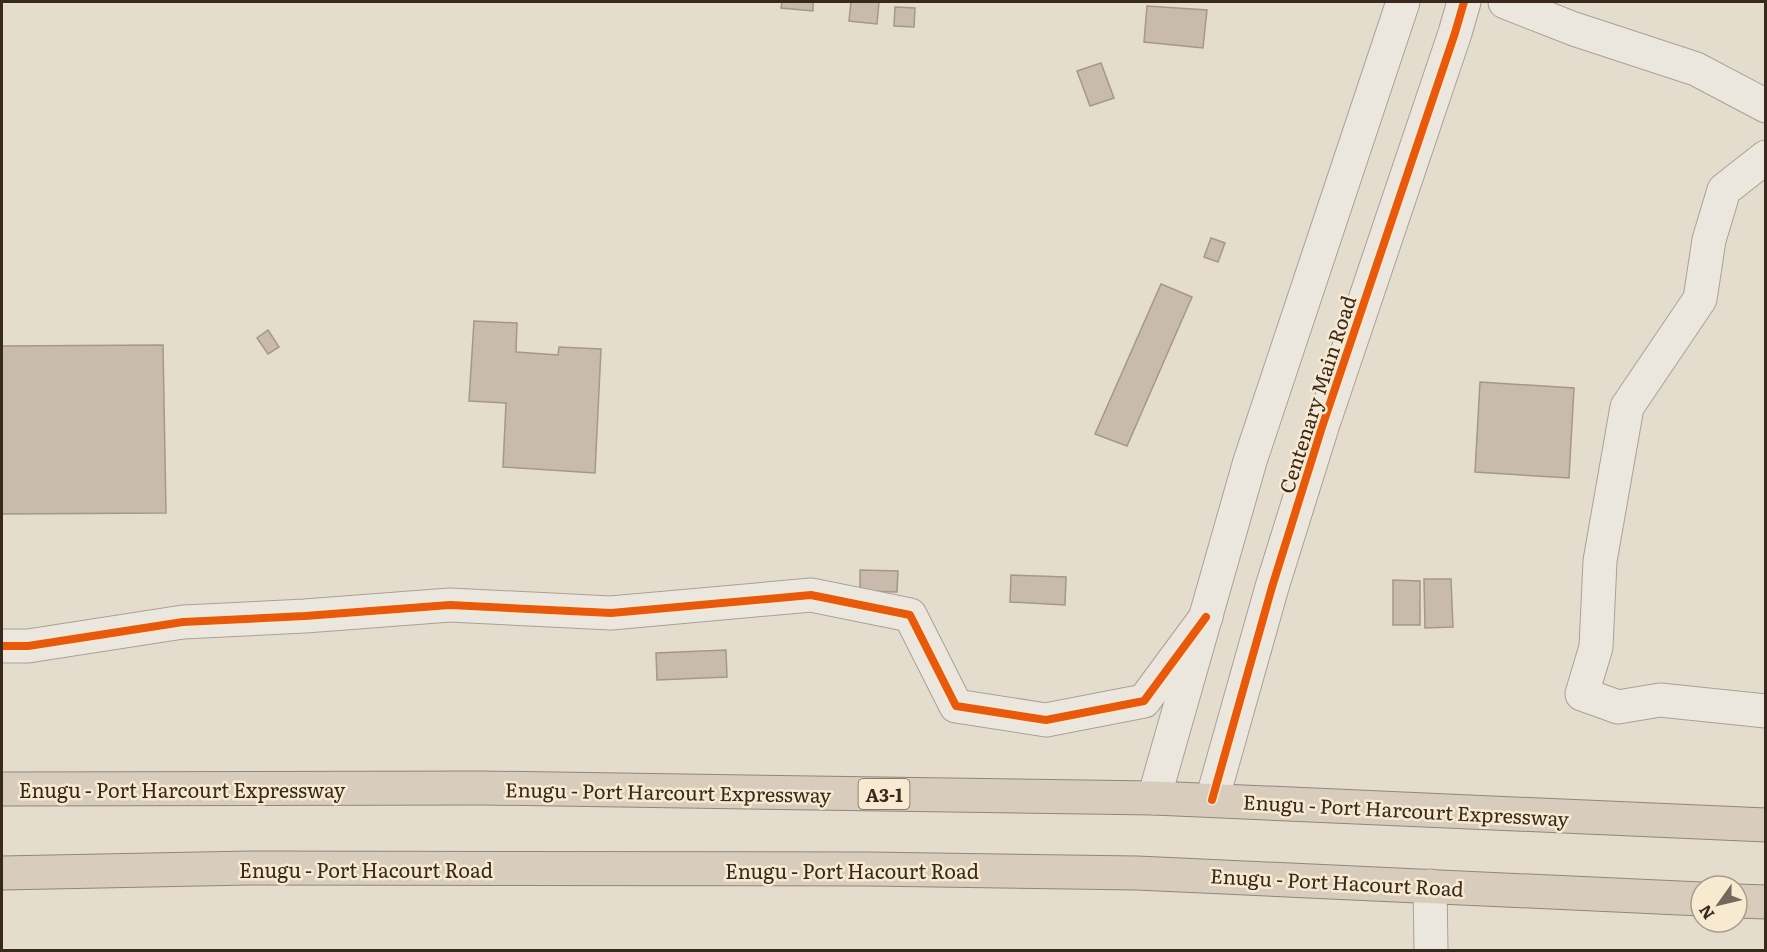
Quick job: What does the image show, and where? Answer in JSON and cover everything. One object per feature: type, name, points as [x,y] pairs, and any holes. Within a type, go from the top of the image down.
[{"type":"highway","name":"Enugu - Port Harcourt Expressway","points":[[2,789],[483,788],[1154,798],[1766,825]]},
{"type":"highway","name":"Enugu - Port Hacourt Road","points":[[2,873],[249,868],[869,869],[1192,874],[1689,898]]},
{"type":"highway","points":[[1749,901],[1766,902]]},
{"type":"street","name":"Centenary Main Road","points":[[1154,798],[1250,462],[1403,2]]},
{"type":"street","name":"Centenary Main Road","points":[[1212,801],[1272,587],[1322,427],[1464,2]]},
{"type":"street","points":[[1505,2],[1574,29],[1696,69],[1766,106]]},
{"type":"street","points":[[1766,157],[1724,190],[1709,240],[1700,300],[1627,407],[1600,561],[1596,647],[1582,694],[1618,707],[1660,700],[1766,711]]},
{"type":"street","points":[[2,646],[28,646],[183,622],[306,616],[450,605],[611,613],[811,595],[910,615],[956,706],[1046,720],[1144,700],[1206,617]]},
{"type":"street","points":[[1430,886],[1431,951]]},
{"type":"building","points":[[782,2],[813,2],[813,11],[781,8]]},
{"type":"building","points":[[851,2],[879,2],[877,24],[849,21]]},
{"type":"building","points":[[1147,6],[1207,10],[1203,48],[1144,42]]},
{"type":"building","points":[[895,7],[915,8],[914,27],[894,26]]},
{"type":"building","points":[[1101,63],[1114,98],[1090,106],[1077,71]]},
{"type":"building","points":[[1211,238],[1225,243],[1218,262],[1204,257]]},
{"type":"building","points":[[1161,284],[1192,297],[1127,446],[1095,434]]},
{"type":"building","points":[[474,321],[517,323],[516,352],[558,355],[559,347],[601,349],[595,473],[503,467],[506,403],[469,401]]},
{"type":"building","points":[[268,330],[279,347],[268,354],[257,338]]},
{"type":"building","points":[[163,345],[166,513],[2,514],[2,346]]},
{"type":"building","points":[[1480,382],[1574,388],[1569,478],[1475,472]]},
{"type":"building","points":[[860,570],[898,571],[897,592],[860,591]]},
{"type":"building","points":[[1011,575],[1066,577],[1065,605],[1010,602]]},
{"type":"building","points":[[1424,579],[1451,579],[1453,627],[1425,628]]},
{"type":"building","points":[[1393,580],[1420,581],[1420,625],[1393,625]]},
{"type":"building","points":[[726,650],[727,677],[657,680],[656,653]]},
{"type":"cycle path","points":[[1212,800],[1272,587],[1322,427],[1464,2]]},
{"type":"cycle path","points":[[2,646],[28,646],[183,622],[450,605],[611,613],[811,595],[910,615],[956,706],[1046,720],[1144,701],[1206,617]]}]
